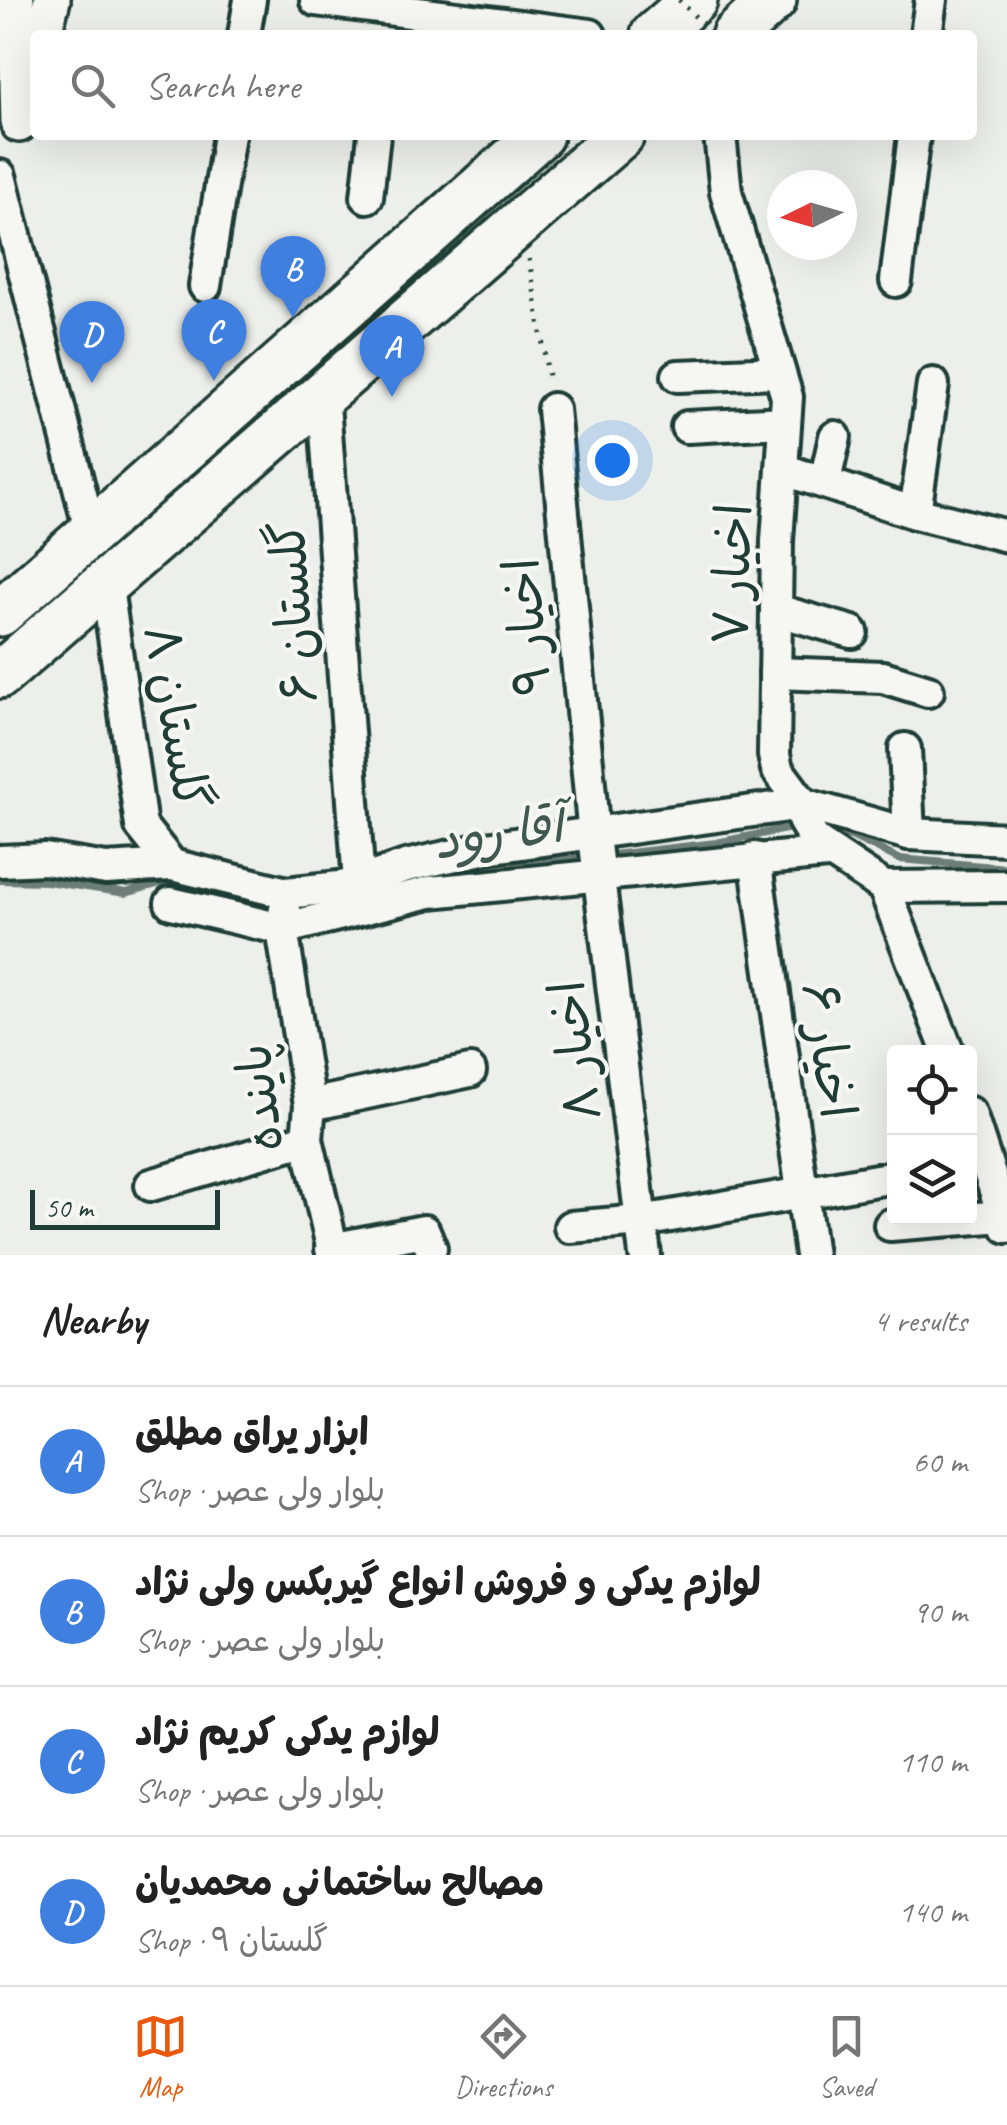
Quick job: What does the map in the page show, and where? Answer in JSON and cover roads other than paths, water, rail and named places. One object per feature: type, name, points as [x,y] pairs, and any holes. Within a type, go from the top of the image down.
[{"type":"main road","points":[[660,30],[694,0]]},
{"type":"main road","points":[[740,30],[773,0]]},
{"type":"main road","points":[[0,613],[534,140]]},
{"type":"main road","points":[[0,675],[323,390],[615,140]]},
{"type":"street","points":[[9,138],[16,0]]},
{"type":"street","points":[[44,30],[52,0]]},
{"type":"street","points":[[245,30],[250,0]]},
{"type":"street","points":[[316,0],[388,15],[540,30]]},
{"type":"street","points":[[927,30],[931,0]]},
{"type":"street","points":[[9,138],[30,78]]},
{"type":"street","points":[[205,286],[228,140]]},
{"type":"street","points":[[367,197],[373,140]]},
{"type":"street","points":[[721,140],[726,192],[784,397]]},
{"type":"street","points":[[896,281],[913,140]]},
{"type":"street","points":[[0,176],[90,530]]},
{"type":"street","points":[[678,376],[784,397]]},
{"type":"street","points":[[914,514],[933,384]]},
{"type":"street","name":"گلستان ۶","points":[[323,390],[360,883]]},
{"type":"street","points":[[688,427],[784,397]]},
{"type":"street","name":"اخیار ۷","points":[[784,397],[774,755],[778,769],[804,804]]},
{"type":"street","name":"اخیار ۹","points":[[553,410],[594,836]]},
{"type":"street","points":[[825,481],[835,437]]},
{"type":"street","points":[[782,469],[914,514],[1007,536]]},
{"type":"street","name":"گلستان ۸","points":[[106,580],[141,826],[171,864],[287,893]]},
{"type":"street","points":[[776,610],[852,632]]},
{"type":"street","points":[[775,673],[883,677],[928,691]]},
{"type":"street","points":[[905,748],[909,834]]},
{"type":"street","points":[[804,804],[803,820],[827,853],[884,887],[1007,886]]},
{"type":"street","points":[[287,893],[360,883],[406,866],[486,848],[804,804],[909,834],[1007,839]]},
{"type":"street","name":"اخیار ۸","points":[[594,836],[645,1255]]},
{"type":"street","points":[[171,903],[282,929],[430,892],[827,853]]},
{"type":"street","name":"اخیار ۶","points":[[755,858],[811,1255]]},
{"type":"street","points":[[0,861],[45,860],[106,868],[171,864]]},
{"type":"street","points":[[884,887],[945,1045]]},
{"type":"street","name":"پاینده","points":[[287,893],[282,929],[310,1105],[306,1138],[332,1252]]},
{"type":"street","points":[[310,1105],[470,1071]]},
{"type":"street","points":[[973,1135],[978,1166],[1005,1221],[977,1222]]},
{"type":"street","points":[[151,1186],[306,1138]]},
{"type":"street","points":[[570,1227],[642,1221],[801,1190],[887,1179]]},
{"type":"street","points":[[332,1252],[424,1232],[432,1248]]},
{"type":"waterway","name":"آقا رود","points":[[603,856],[716,843],[796,827]]},
{"type":"waterway","name":"آقا رود","points":[[820,831],[851,836],[899,859],[1007,868]]},
{"type":"waterway","name":"آقا رود","points":[[430,878],[589,857]]},
{"type":"waterway","name":"آقا رود","points":[[0,880],[47,881],[126,893],[167,881],[280,906]]},
{"type":"place","name":"لوازم یدکی و فروش انواع گیربکس ولی نژاد","points":[[293,318]]},
{"type":"place","name":"لوازم یدکی کریم نژاد","points":[[214,381]]},
{"type":"place","name":"مصالح ساختمانی محمدیان","points":[[92,383]]},
{"type":"place","name":"ابزار یراق مطلق","points":[[392,397]]}]
